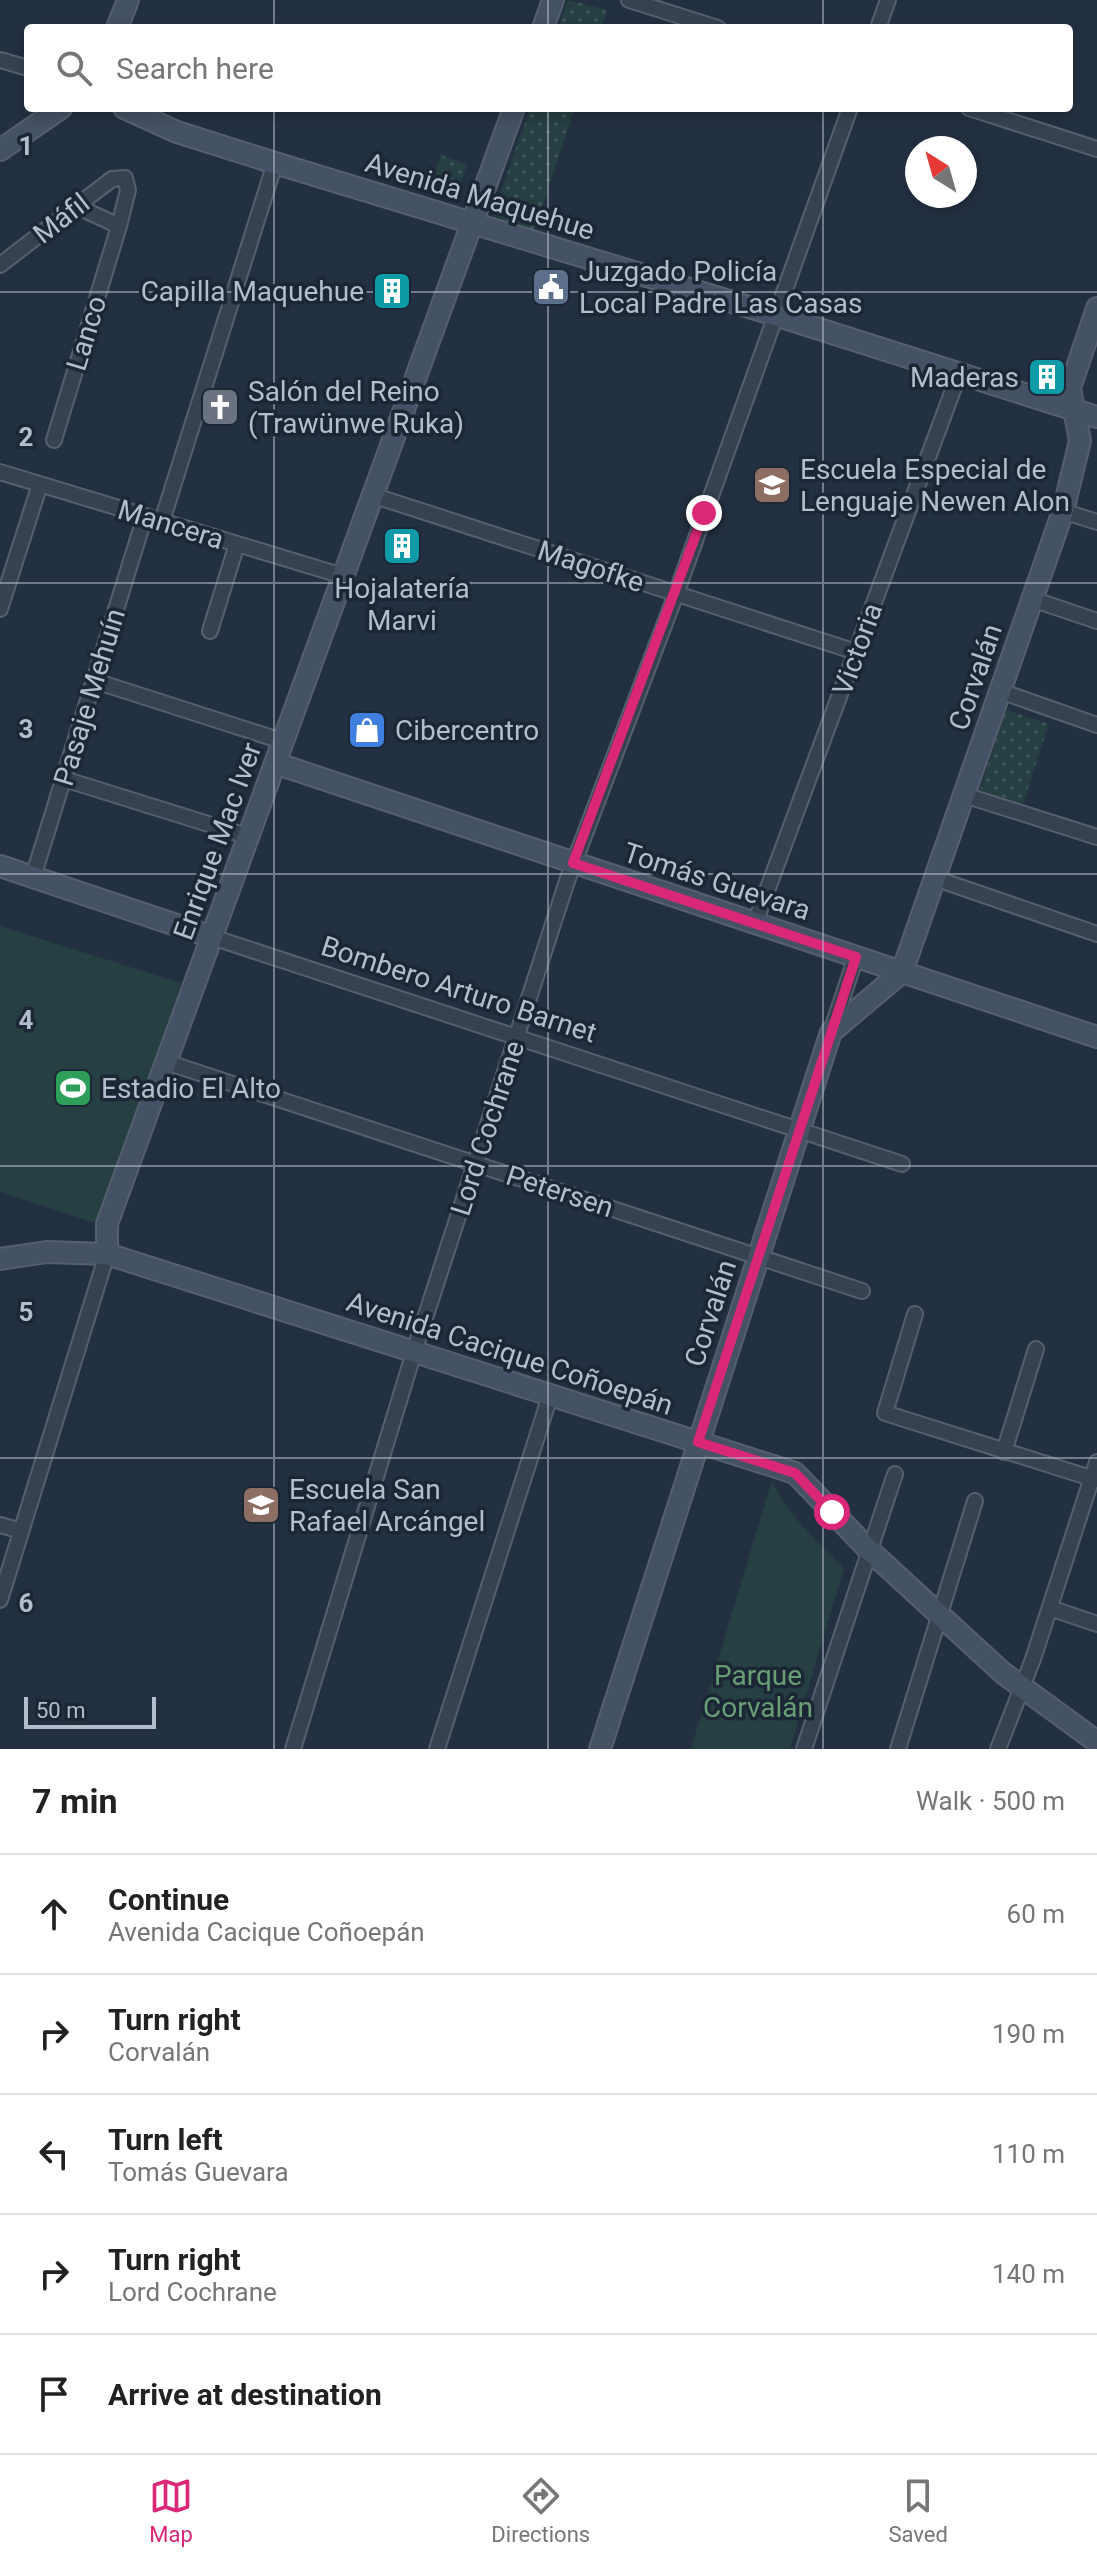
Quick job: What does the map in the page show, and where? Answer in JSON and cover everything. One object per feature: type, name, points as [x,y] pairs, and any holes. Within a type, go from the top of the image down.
[{"type":"main road","points":[[119,24],[128,0]]},
{"type":"main road","points":[[544,24],[553,0]]},
{"type":"main road","points":[[0,150],[55,112]]},
{"type":"main road","name":"Avenida Maquehue","points":[[133,112],[177,132],[1097,417]]},
{"type":"main road","name":"Enrique Mac Iver","points":[[107,1254],[107,1224],[513,112]]},
{"type":"main road","name":"Corvalán","points":[[902,972],[1063,511],[1080,441],[1070,388],[1097,308]]},
{"type":"main road","name":"Tomás Guevara","points":[[275,763],[1097,1037]]},
{"type":"main road","name":"Bombero Arturo Barnet","points":[[0,866],[212,937]]},
{"type":"main road","points":[[831,1032],[902,972]]},
{"type":"main road","name":"Corvalán","points":[[600,1749],[831,1032]]},
{"type":"main road","name":"Avenida Cacique Coñoepán","points":[[0,1259],[47,1252],[107,1254],[795,1473],[869,1550],[939,1615],[1022,1688],[1097,1742]]},
{"type":"street","points":[[629,0],[705,24]]},
{"type":"street","points":[[879,24],[888,0]]},
{"type":"street","points":[[0,60],[24,67]]},
{"type":"street","name":"Lord Cochrane","points":[[293,1749],[414,1352],[573,863],[676,594],[849,112]]},
{"type":"street","points":[[981,112],[1097,149]]},
{"type":"street","points":[[162,521],[275,163]]},
{"type":"street","name":"Máfil","points":[[0,265],[112,179],[125,178]]},
{"type":"street","name":"Lanco","points":[[54,440],[119,226],[128,190],[125,178]]},
{"type":"street","points":[[76,206],[119,226]]},
{"type":"street","name":"Victoria","points":[[755,923],[959,374]]},
{"type":"street","name":"Mancera","points":[[0,472],[343,576]]},
{"type":"street","points":[[0,609],[40,484]]},
{"type":"street","name":"Magofke","points":[[372,495],[856,652]]},
{"type":"street","points":[[1063,511],[1097,522]]},
{"type":"street","name":"Pasaje Mehuín","points":[[33,877],[145,516]]},
{"type":"street","points":[[210,631],[237,544]]},
{"type":"street","points":[[1032,599],[1097,621]]},
{"type":"street","points":[[95,681],[282,741]]},
{"type":"street","points":[[1000,691],[1097,725]]},
{"type":"street","points":[[64,779],[250,837]]},
{"type":"street","points":[[964,795],[1097,837]]},
{"type":"street","points":[[934,878],[1097,934]]},
{"type":"street","name":"Bombero Arturo Barnet","points":[[212,937],[902,1164]]},
{"type":"street","name":"Corvalán","points":[[831,1032],[856,957]]},
{"type":"street","name":"Petersen","points":[[166,1062],[862,1291]]},
{"type":"street","name":"Enrique Mac Iver","points":[[0,1600],[107,1254]]},
{"type":"street","points":[[915,1314],[885,1413],[1094,1479]]},
{"type":"street","points":[[1004,1452],[1036,1349]]},
{"type":"street","points":[[437,1749],[550,1396]]},
{"type":"street","points":[[998,1749],[1050,1608],[1097,1462]]},
{"type":"street","points":[[804,1749],[895,1474]]},
{"type":"street","points":[[898,1749],[975,1501]]},
{"type":"street","points":[[0,1525],[21,1531]]},
{"type":"street","points":[[1050,1608],[1097,1624]]},
{"type":"green space","points":[[568,0],[607,10],[602,24],[559,24]]},
{"type":"green space","points":[[529,112],[574,112],[534,232],[493,215]]},
{"type":"green space","points":[[441,155],[467,164],[455,201],[428,192]]},
{"type":"green space","points":[[1006,710],[1049,724],[1022,807],[979,793]]},
{"type":"green space","name":"Estadio El Alto","points":[[0,926],[181,983],[98,1224],[0,1192]]},
{"type":"green space","name":"Parque Corvalán","points":[[772,1480],[794,1516],[844,1568],[790,1749],[691,1749]]},
{"type":"place","name":"Juzgado Policía Local Padre Las Casas","points":[[551,287]]},
{"type":"place","name":"Capilla Maquehue","points":[[392,291]]},
{"type":"place","name":"Maderas","points":[[1047,377]]},
{"type":"place","name":"Salón del Reino (Trawünwe Ruka)","points":[[220,407]]},
{"type":"place","name":"Escuela Especial de Lenguaje Newen Alon","points":[[772,485]]},
{"type":"place","name":"Hojalatería Marvi","points":[[402,546]]},
{"type":"place","name":"Cibercentro","points":[[367,730]]},
{"type":"place","name":"Estadio El Alto","points":[[73,1088]]},
{"type":"place","name":"Escuela San Rafael Arcángel","points":[[261,1505]]},
{"type":"route","points":[[704,513],[573,863],[856,957],[698,1442],[795,1473],[832,1512]]}]
